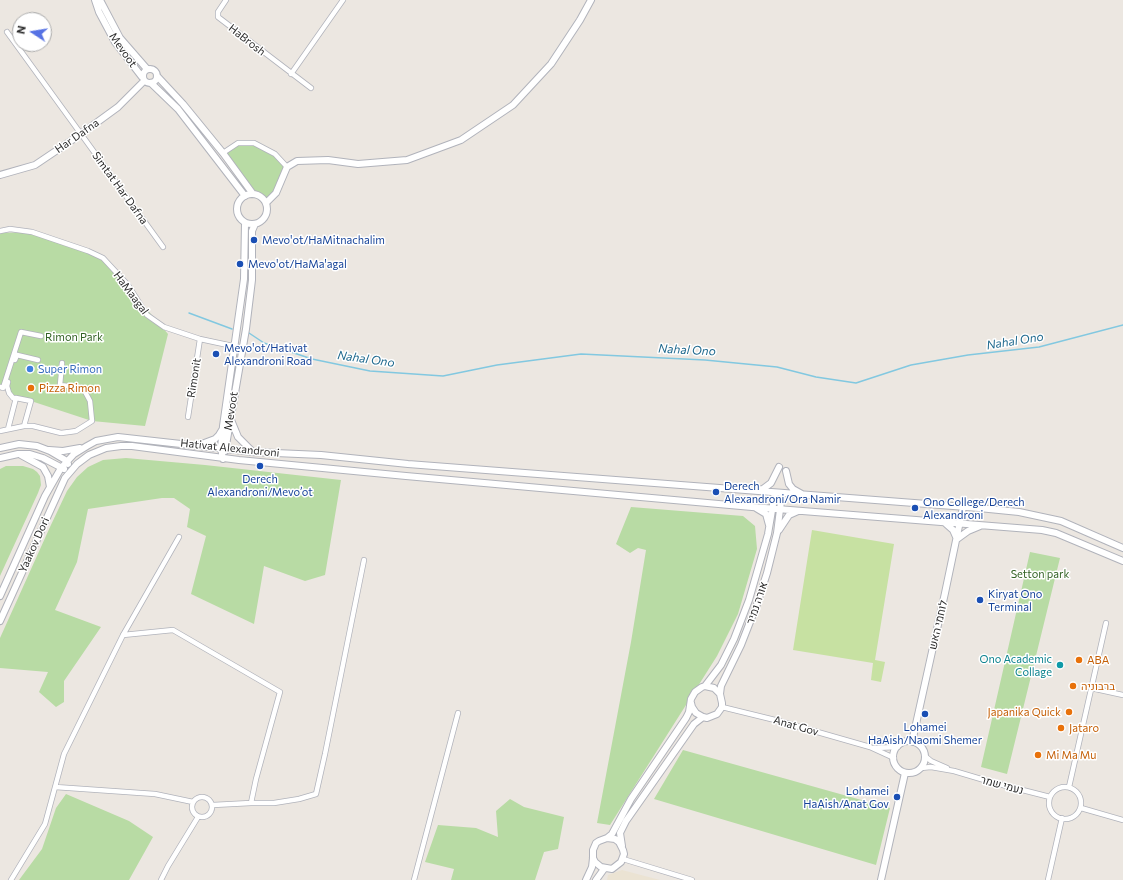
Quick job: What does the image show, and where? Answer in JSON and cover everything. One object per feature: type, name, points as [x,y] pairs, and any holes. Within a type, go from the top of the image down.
[{"type":"street","name":"Mevoot","points":[[94,0],[114,42],[146,81],[178,109],[245,196]]},
{"type":"street","name":"Mevoot","points":[[100,0],[120,38],[147,70]]},
{"type":"street","name":"HaBrosh","points":[[226,0],[218,12],[218,17],[311,88]]},
{"type":"street","points":[[266,203],[276,193],[287,167],[297,161],[328,160],[358,164],[407,160],[461,140],[513,105],[551,64],[580,20],[591,0]]},
{"type":"street","points":[[291,74],[340,1]]},
{"type":"street","name":"Simtat Har Dafna","points":[[7,32],[163,247]]},
{"type":"street","points":[[157,76],[155,81],[146,81],[143,73],[147,70],[154,70],[157,76],[183,104],[253,194]]},
{"type":"street","name":"Har Dafna","points":[[0,175],[35,165],[118,107],[146,81]]},
{"type":"street","points":[[222,153],[238,143],[254,143],[275,154],[287,167]]},
{"type":"street","points":[[253,194],[262,197],[266,203],[267,212],[263,220],[255,224],[242,220],[237,212],[238,203],[245,196],[253,194]]},
{"type":"street","name":"Mevoot","points":[[223,458],[223,426],[244,279],[246,222]]},
{"type":"street","name":"Mevoot","points":[[223,449],[230,418],[252,280],[252,231],[255,224]]},
{"type":"street","name":"HaMaagal","points":[[0,231],[10,229],[32,232],[88,251],[103,258],[128,285],[147,315],[164,327],[200,339],[242,348]]},
{"type":"street","points":[[0,387],[3,388],[21,332],[41,336]]},
{"type":"street","name":"Rimonit","points":[[188,417],[200,339]]},
{"type":"street","points":[[24,426],[31,401],[16,398],[9,394],[7,386],[17,355],[38,360]]},
{"type":"street","points":[[0,431],[24,426],[42,428],[61,433],[76,431],[92,421],[90,401],[83,388],[60,385],[62,363]]},
{"type":"street","points":[[8,429],[16,398]]},
{"type":"street","points":[[230,418],[238,437],[253,452]]},
{"type":"street","points":[[197,446],[219,436],[223,426]]},
{"type":"street","name":"Hativat Alexandroni","points":[[61,468],[74,454],[96,441],[118,437],[253,452],[321,455],[408,464],[1019,512],[1061,521],[1123,548]]},
{"type":"street","points":[[0,448],[25,444],[46,449],[68,450],[87,446]]},
{"type":"street","name":"Hativat Alexandroni","points":[[71,470],[89,455],[106,448],[132,446],[223,458],[406,476],[752,507],[781,508],[1042,530],[1056,533],[1123,560]]},
{"type":"street","points":[[46,449],[67,461],[71,470]]},
{"type":"street","points":[[0,458],[18,454],[37,455],[61,468],[71,470]]},
{"type":"street","points":[[18,454],[43,467],[48,476],[50,487]]},
{"type":"street","points":[[753,491],[763,489],[771,483],[779,467]]},
{"type":"street","name":"Yaakov Dori","points":[[0,596],[50,487],[61,468]]},
{"type":"street","name":"Yaakov Dori","points":[[0,621],[56,497],[65,478],[71,470]]},
{"type":"street","points":[[786,471],[789,484],[793,489],[803,495]]},
{"type":"street","name":"אורה נמיר","points":[[706,686],[721,665],[734,639],[749,600],[768,534],[775,493]]},
{"type":"street","name":"אורה נמיר","points":[[720,694],[721,686],[741,645],[767,573],[777,533],[782,494]]},
{"type":"street","points":[[752,507],[766,514],[769,523],[768,534]]},
{"type":"street","name":"לוחמי האש","points":[[912,742],[963,507]]},
{"type":"street","points":[[777,533],[789,515],[801,510]]},
{"type":"street","points":[[944,522],[953,530],[957,539],[972,528],[981,525]]},
{"type":"street","points":[[11,880],[45,824],[64,754],[123,635],[179,537]]},
{"type":"street","points":[[213,805],[250,803],[274,804],[299,800],[316,794],[364,560]]},
{"type":"street","points":[[1069,787],[1106,623]]},
{"type":"street","points":[[123,635],[173,630],[280,692],[250,803]]},
{"type":"street","points":[[586,880],[596,843],[612,834],[631,800],[686,718],[693,695],[695,692],[706,686],[714,688],[722,698],[722,707],[714,716],[707,718],[703,717],[694,710],[691,703]]},
{"type":"street","points":[[1092,688],[1123,695]]},
{"type":"street","name":"Anat Gov","points":[[722,707],[779,721],[870,747],[894,758]]},
{"type":"street","points":[[414,880],[458,713]]},
{"type":"street","points":[[593,858],[598,865],[604,869],[615,867],[623,859],[620,833],[626,821],[694,724],[703,717]]},
{"type":"street","points":[[912,742],[920,746],[925,756],[924,763],[921,768],[913,773],[905,773],[896,766],[894,758],[898,747],[904,743],[912,742]]},
{"type":"street","name":"Anat Gov","points":[[870,747],[898,747]]},
{"type":"street","name":"נעמי שמר","points":[[925,756],[931,761],[954,771]]},
{"type":"street","name":"נעמי שמר","points":[[921,768],[931,767],[954,771],[1050,797]]},
{"type":"street","points":[[881,880],[905,773]]},
{"type":"street","points":[[55,787],[155,794],[193,802]]},
{"type":"street","points":[[1069,787],[1077,791],[1081,808],[1075,815],[1066,819],[1054,814],[1050,797],[1056,790],[1069,787]]},
{"type":"street","points":[[199,797],[206,797],[213,805],[212,811],[208,816],[201,818],[193,812],[192,809],[193,802],[199,797]]},
{"type":"street","points":[[1081,808],[1123,820]]},
{"type":"street","points":[[161,880],[198,817]]},
{"type":"street","points":[[1048,880],[1062,818]]},
{"type":"street","points":[[607,838],[615,840],[622,846]]},
{"type":"street","points":[[623,859],[692,880]]},
{"type":"street","points":[[596,880],[604,869]]},
{"type":"shaded area","points":[[622,870],[660,880],[607,880],[608,875]]},
{"type":"green space","points":[[238,143],[253,143],[275,154],[287,167],[276,193],[266,203],[262,197],[253,194],[223,153]]},
{"type":"green space","name":"Rimon Park","points":[[32,232],[103,258],[168,334],[145,426],[92,421],[31,401],[16,398],[3,388],[0,388],[0,233]]},
{"type":"green space","points":[[126,458],[341,480],[325,575],[305,581],[264,566],[254,624],[191,594],[206,536],[187,527],[190,509],[174,498],[162,498],[88,509],[77,562],[55,610],[101,627],[64,681],[64,702],[56,707],[39,692],[48,672],[0,668],[0,638],[67,491],[77,477],[88,467],[103,460]]},
{"type":"green space","points":[[6,466],[23,466],[33,469],[40,476],[41,485],[0,576],[0,469]]},
{"type":"green space","points":[[631,507],[743,516],[755,526],[757,549],[738,614],[717,656],[610,825],[597,823],[631,642],[646,550],[638,548],[630,553],[616,544]]},
{"type":"green space","points":[[812,530],[894,544],[875,660],[885,662],[881,682],[871,680],[873,663],[793,650]]},
{"type":"green space","name":"Setton park","points":[[1030,552],[1060,558],[1007,774],[981,767]]},
{"type":"green space","points":[[683,750],[890,808],[876,865],[654,799]]},
{"type":"green space","points":[[66,794],[129,821],[153,837],[129,880],[19,880],[42,849],[56,808]]},
{"type":"green space","points":[[510,799],[524,807],[564,817],[558,849],[544,852],[535,880],[451,880],[454,869],[425,862],[438,825],[476,828],[498,837],[496,811]]},
{"type":"waterway","name":"Nahal Ono","points":[[189,313],[232,329]]},
{"type":"waterway","name":"Nahal Ono","points":[[249,333],[264,343],[312,359],[370,371],[443,376],[497,365],[581,354],[705,360],[777,367],[816,377],[856,383],[911,365],[968,355],[1039,347],[1123,325]]},
{"type":"place","name":"Mevo'ot/HaMitnachalim","points":[[254,240]]},
{"type":"place","name":"Mevo'ot/HaMa'agal","points":[[240,264]]},
{"type":"place","name":"Mevo'ot/Hativat Alexandroni Road","points":[[216,354]]},
{"type":"place","name":"Super Rimon","points":[[30,369]]},
{"type":"place","name":"Pizza Rimon","points":[[31,388]]},
{"type":"place","name":"Derech Alexandroni/Mevo’ot","points":[[260,466]]},
{"type":"place","name":"Derech Alexandroni/Ora Namir","points":[[716,492]]},
{"type":"place","name":"Ono College/Derech Alexandroni","points":[[915,508]]},
{"type":"place","name":"Kiryat Ono Terminal","points":[[980,600]]},
{"type":"place","name":"ABA","points":[[1079,660]]},
{"type":"place","name":"Ono Academic Collage","points":[[1060,665]]},
{"type":"place","name":"ברבוניה","points":[[1073,686]]},
{"type":"place","name":"Japanika Quick","points":[[1069,712]]},
{"type":"place","name":"Lohamei HaAish/Naomi Shemer","points":[[925,714]]},
{"type":"place","name":"Jataro","points":[[1061,728]]},
{"type":"place","name":"Mi Ma Mu","points":[[1038,755]]},
{"type":"place","name":"Lohamei HaAish/Anat Gov","points":[[897,797]]}]
